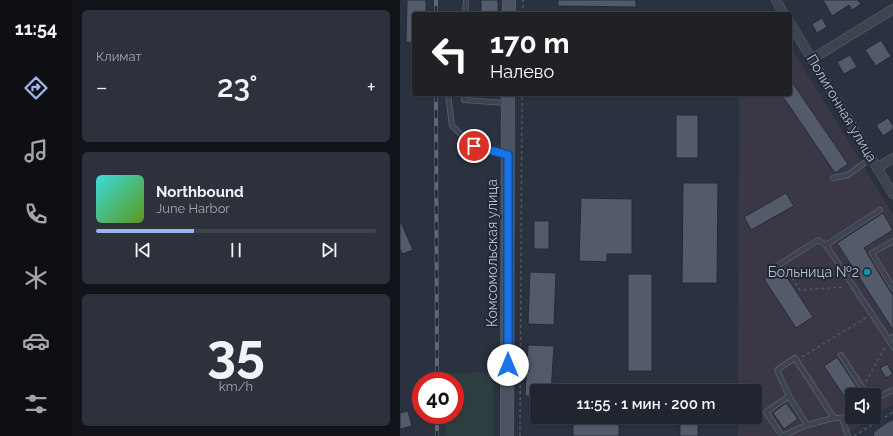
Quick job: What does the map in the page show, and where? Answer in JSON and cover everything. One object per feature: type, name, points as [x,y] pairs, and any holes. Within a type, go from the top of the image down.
[{"type":"street","points":[[509,0],[509,12]]},
{"type":"street","points":[[776,0],[783,12]]},
{"type":"street","points":[[812,59],[893,9]]},
{"type":"street","name":"Полигонная улица","points":[[792,26],[893,194]]},
{"type":"street","name":"Комсомольская улица","points":[[507,436],[508,98]]},
{"type":"street","points":[[877,168],[893,158]]},
{"type":"street","points":[[881,436],[893,428]]},
{"type":"lane","points":[[466,0],[466,12]]},
{"type":"lane","points":[[448,96],[452,126],[474,146],[508,155]]},
{"type":"lane","points":[[464,96],[464,100],[508,98]]},
{"type":"lane","points":[[833,178],[848,175],[871,158]]},
{"type":"lane","points":[[826,245],[880,210]]},
{"type":"lane","points":[[780,265],[818,240],[826,245],[872,314],[891,338],[893,346]]},
{"type":"lane","points":[[893,241],[872,253],[893,288]]},
{"type":"lane","points":[[841,355],[863,388]]},
{"type":"lane","points":[[807,425],[789,396],[776,370],[795,358],[834,418]]},
{"type":"lane","points":[[881,396],[893,390]]},
{"type":"lane","points":[[789,396],[766,412],[782,436],[807,425],[845,416]]},
{"type":"lane","points":[[842,418],[848,436]]},
{"type":"path","points":[[523,0],[523,12]]},
{"type":"path","points":[[520,436],[522,96]]},
{"type":"path","points":[[780,265],[800,290],[854,287]]},
{"type":"path","points":[[797,360],[872,314]]},
{"type":"path","points":[[863,388],[891,338]]},
{"type":"path","points":[[854,436],[893,412]]},
{"type":"shaded area","points":[[792,49],[893,214],[893,404],[881,412],[881,388],[845,388],[845,424],[862,424],[843,436],[738,436],[738,424],[762,424],[762,384],[738,384],[739,96],[792,96]]},
{"type":"shaded area","points":[[493,372],[493,436],[445,436],[446,424],[464,424],[464,373]]},
{"type":"building","points":[[407,0],[426,0],[426,12],[412,12],[412,43],[406,42]]},
{"type":"building","points":[[481,0],[498,0],[498,12],[481,12]]},
{"type":"building","points":[[558,0],[636,0],[636,7],[558,6]]},
{"type":"building","points":[[823,0],[858,0],[861,4],[852,10],[849,5],[832,16]]},
{"type":"building","points":[[822,18],[827,27],[817,33],[812,24]]},
{"type":"building","points":[[881,40],[891,56],[876,66],[865,50]]},
{"type":"building","points":[[850,55],[857,67],[844,74],[837,62]]},
{"type":"building","points":[[792,82],[848,164],[835,173],[782,96],[792,96]]},
{"type":"building","points":[[676,115],[698,115],[698,158],[676,158]]},
{"type":"building","points":[[888,118],[893,126],[893,129],[883,136],[876,125]]},
{"type":"building","points":[[683,183],[718,183],[717,283],[682,283]]},
{"type":"building","points":[[786,193],[794,206],[751,230],[744,217]]},
{"type":"building","points":[[581,198],[632,199],[632,254],[607,254],[607,262],[579,261]]},
{"type":"building","name":"Больница №2","points":[[883,213],[893,230],[864,248],[893,296],[893,330],[837,243]]},
{"type":"building","points":[[400,220],[413,250],[402,254],[400,249]]},
{"type":"building","points":[[534,221],[549,221],[549,249],[534,249]]},
{"type":"building","points":[[781,268],[813,317],[796,328],[764,279]]},
{"type":"building","points":[[530,272],[556,273],[554,325],[528,324]]},
{"type":"building","points":[[628,274],[652,274],[652,371],[628,371]]},
{"type":"building","points":[[528,345],[554,346],[551,384],[530,384],[530,396],[525,396]]},
{"type":"building","points":[[837,357],[857,388],[845,388],[845,398],[824,366]]},
{"type":"building","points":[[887,364],[893,374],[886,378],[880,368]]},
{"type":"building","points":[[786,403],[798,419],[784,429],[773,413]]},
{"type":"building","points":[[408,411],[412,426],[400,429],[400,413]]},
{"type":"building","points":[[573,424],[619,424],[619,436],[573,436]]},
{"type":"building","points":[[680,424],[698,424],[698,436],[680,436]]},
{"type":"railway","points":[[436,0],[436,12]]},
{"type":"railway","points":[[436,96],[437,372]]},
{"type":"railway","points":[[437,424],[437,436]]},
{"type":"place","name":"Больница №2","points":[[867,272]]},
{"type":"route","points":[[474,146],[508,155],[508,365]]}]
